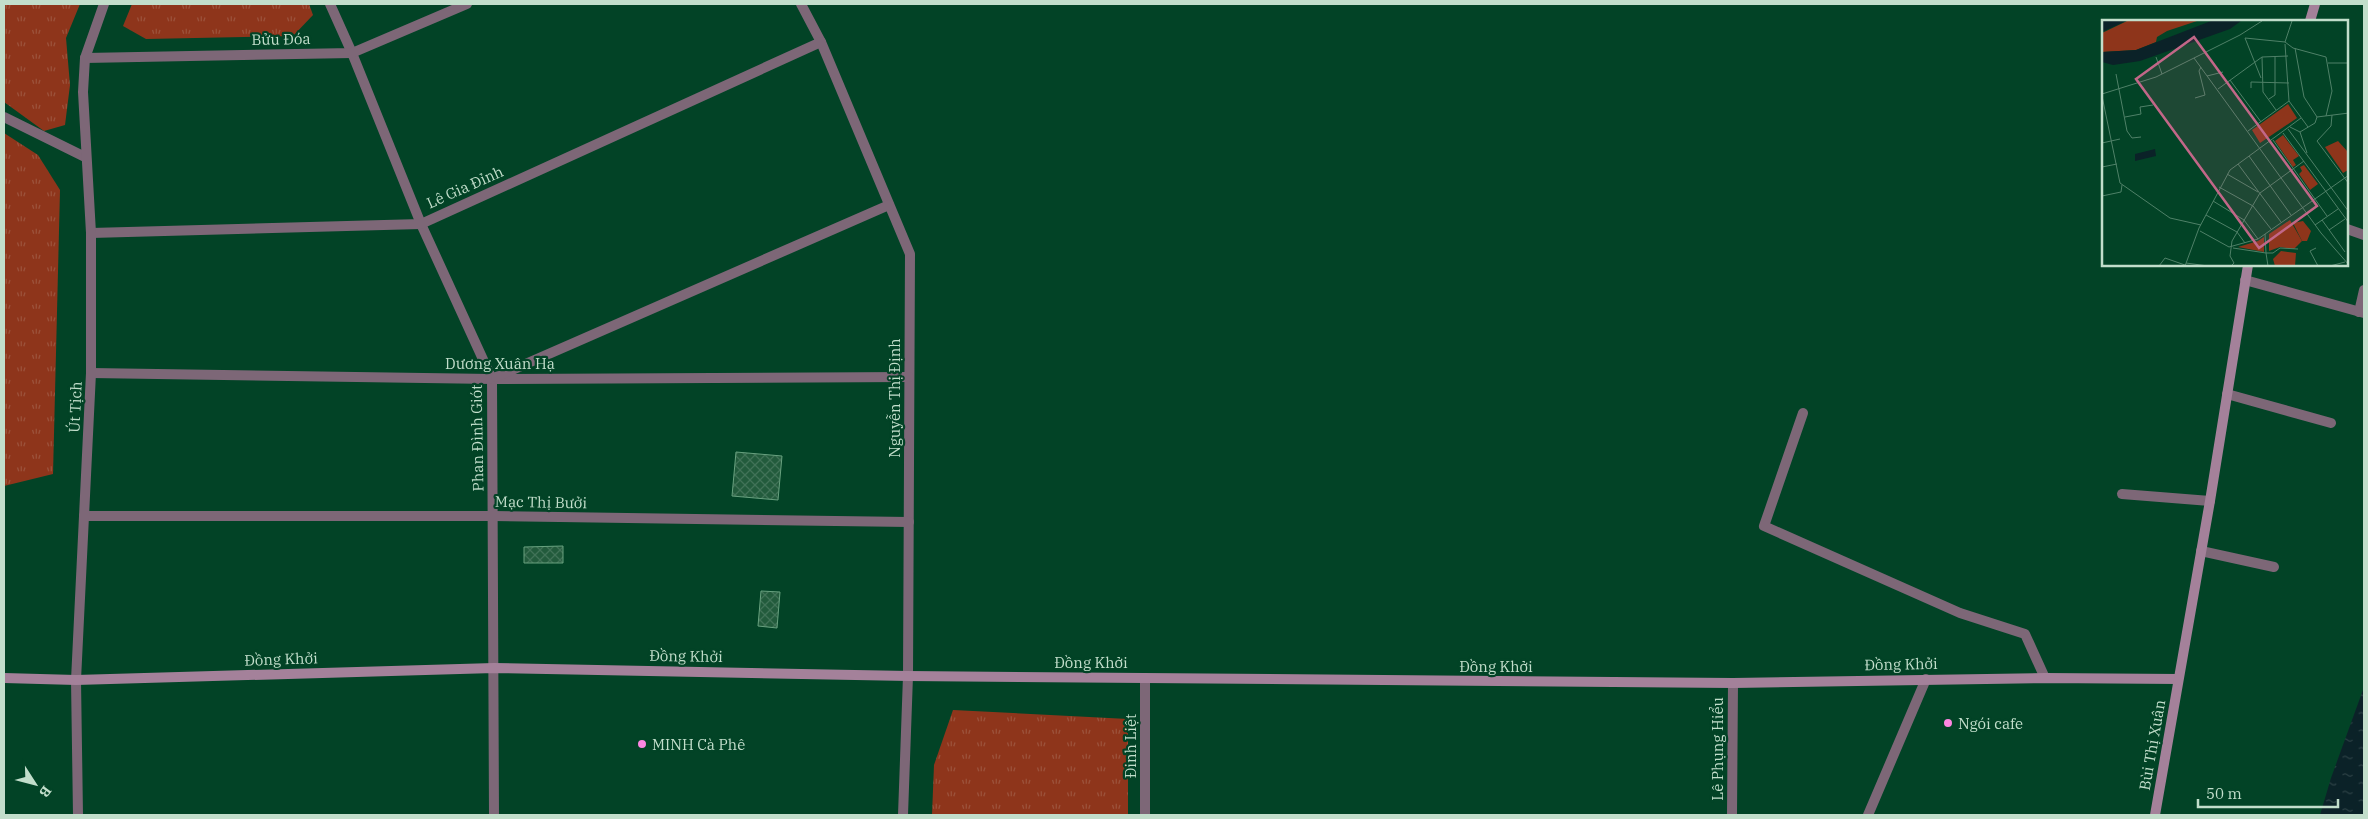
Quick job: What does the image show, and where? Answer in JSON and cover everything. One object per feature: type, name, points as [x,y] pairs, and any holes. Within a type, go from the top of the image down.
[{"type":"street","name":"Út Tịch","points":[[78,815],[76,680],[91,373],[91,233],[82,92],[85,58],[104,4]]},
{"type":"street","name":"Phan Đình Giót","points":[[330,4],[352,53],[421,224],[492,378],[494,815]]},
{"type":"street","name":"Bửu Đóa","points":[[85,58],[352,53],[467,4]]},
{"type":"street","name":"Nguyễn Thị Định","points":[[801,4],[821,42],[910,254],[908,676],[903,815]]},
{"type":"street","points":[[2310,20],[2315,4]]},
{"type":"street","name":"Lê Gia Đỉnh","points":[[91,233],[421,224],[821,42]]},
{"type":"street","points":[[4,117],[85,157]]},
{"type":"street","points":[[492,378],[889,206]]},
{"type":"street","points":[[2348,230],[2364,235]]},
{"type":"street","name":"Bùi Thị Xuân","points":[[2155,815],[2210,501],[2248,266]]},
{"type":"street","points":[[2246,280],[2362,312],[2364,290]]},
{"type":"street","name":"Dương Xuân Hạ","points":[[91,373],[492,378],[909,377]]},
{"type":"street","points":[[2227,394],[2331,423]]},
{"type":"street","points":[[1803,413],[1764,526],[1960,613],[2026,634],[2046,678]]},
{"type":"street","points":[[2122,494],[2210,501]]},
{"type":"street","name":"Mạc Thị Bưởi","points":[[84,516],[493,516],[909,522]]},
{"type":"street","points":[[2201,551],[2274,567]]},
{"type":"street","name":"Đồng Khởi","points":[[4,678],[76,680],[494,668],[908,676],[1732,682],[2046,678],[2178,679]]},
{"type":"street","name":"Đinh Liệt","points":[[1145,678],[1145,815]]},
{"type":"street","points":[[1868,815],[1926,679]]},
{"type":"street","name":"Lê Phụng Hiểu","points":[[1732,682],[1732,815]]},
{"type":"green space","points":[[4,4],[80,4],[66,38],[70,85],[65,125],[44,131],[4,102]]},
{"type":"green space","points":[[132,4],[309,4],[313,15],[293,36],[146,39],[123,26]]},
{"type":"green space","points":[[4,133],[38,155],[60,190],[53,474],[4,486]]},
{"type":"green space","points":[[953,710],[1128,719],[1128,815],[932,815],[934,765]]},
{"type":"water","points":[[2364,687],[2364,815],[2320,815],[2331,778]]},
{"type":"building","points":[[736,452],[782,456],[778,500],[732,496]]},
{"type":"building","points":[[563,546],[563,563],[524,563],[524,547]]},
{"type":"building","points":[[761,591],[780,592],[777,628],[758,626]]},
{"type":"place","name":"Ngói cafe","points":[[1948,723]]},
{"type":"place","name":"MINH Cà Phê","points":[[642,744]]}]
